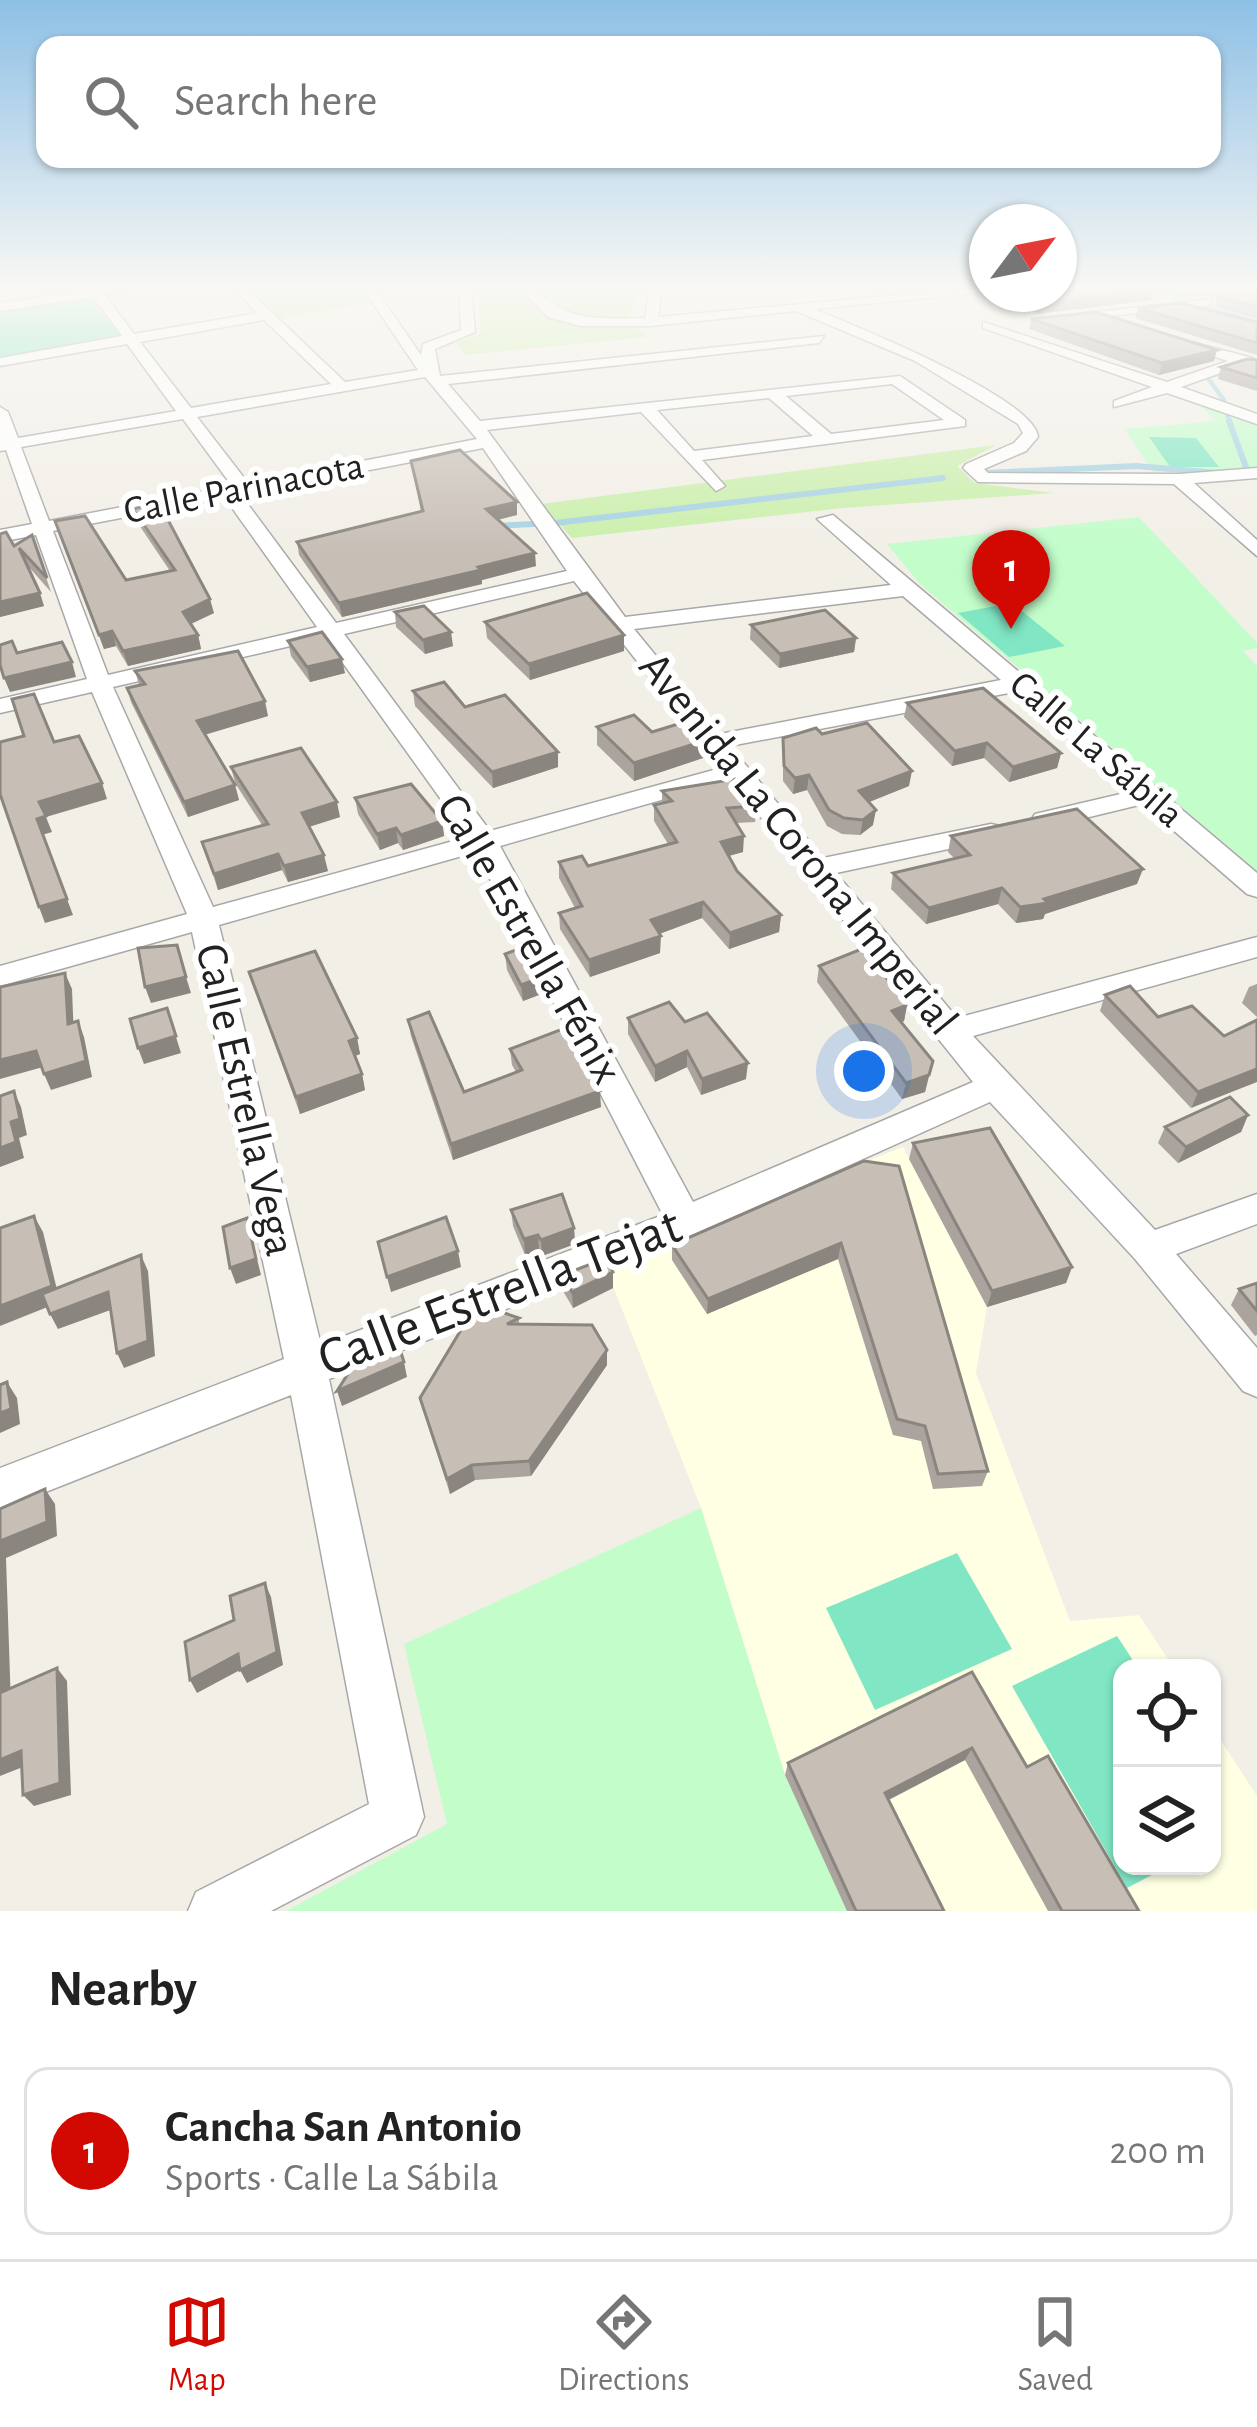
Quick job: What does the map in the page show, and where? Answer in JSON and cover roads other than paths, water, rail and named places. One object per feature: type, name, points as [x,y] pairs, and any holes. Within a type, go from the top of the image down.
[{"type":"street","name":"Calle Estrella Fénix","points":[[157,376],[328,631],[484,841],[685,1222]]},
{"type":"street","points":[[331,376],[344,389]]},
{"type":"street","points":[[7,445],[433,376]]},
{"type":"street","name":"Avenida La Corona Imperial","points":[[434,376],[482,434],[579,574],[995,1086],[1148,1248],[1257,1378]]},
{"type":"street","points":[[950,376],[1024,421],[1032,433],[1020,447],[972,468],[984,478],[1179,479],[1257,473]]},
{"type":"street","points":[[1140,376],[1257,418]]},
{"type":"street","points":[[1120,404],[1196,376]]},
{"type":"street","name":"Calle Parinacota","points":[[0,536],[236,490],[482,434],[645,407],[895,379],[959,422],[827,439]]},
{"type":"street","points":[[706,383],[722,398]]},
{"type":"street","points":[[773,392],[827,439]]},
{"type":"street","points":[[645,407],[716,485]]},
{"type":"street","name":"Calle Estrella Vega","points":[[0,412],[7,445],[45,527],[99,681],[203,917],[307,1367],[398,1817],[214,1911]]},
{"type":"street","points":[[692,456],[827,439]]},
{"type":"street","points":[[1179,479],[1255,547]]},
{"type":"street","name":"Calle La Sábila","points":[[826,519],[1257,888]]},
{"type":"street","points":[[0,706],[579,574]]},
{"type":"street","points":[[620,624],[910,589]]},
{"type":"street","points":[[715,742],[1018,684]]},
{"type":"street","points":[[0,976],[737,771]]},
{"type":"street","points":[[817,868],[1149,795]]},
{"type":"street","points":[[950,1031],[1257,947]]},
{"type":"street","name":"Calle Estrella Tejat","points":[[0,1489],[685,1222],[995,1086]]},
{"type":"street","points":[[1148,1248],[1257,1209]]},
{"type":"waterway","points":[[1210,376],[1224,400]]},
{"type":"waterway","points":[[1227,414],[1231,424]]},
{"type":"waterway","points":[[1229,421],[1247,470],[1241,473]]},
{"type":"waterway","points":[[984,473],[1136,466],[1218,473]]},
{"type":"waterway","points":[[555,523],[943,478]]},
{"type":"waterway","points":[[495,526],[533,524]]},
{"type":"place","name":"Cancha San Antonio","points":[[1011,629]]}]
